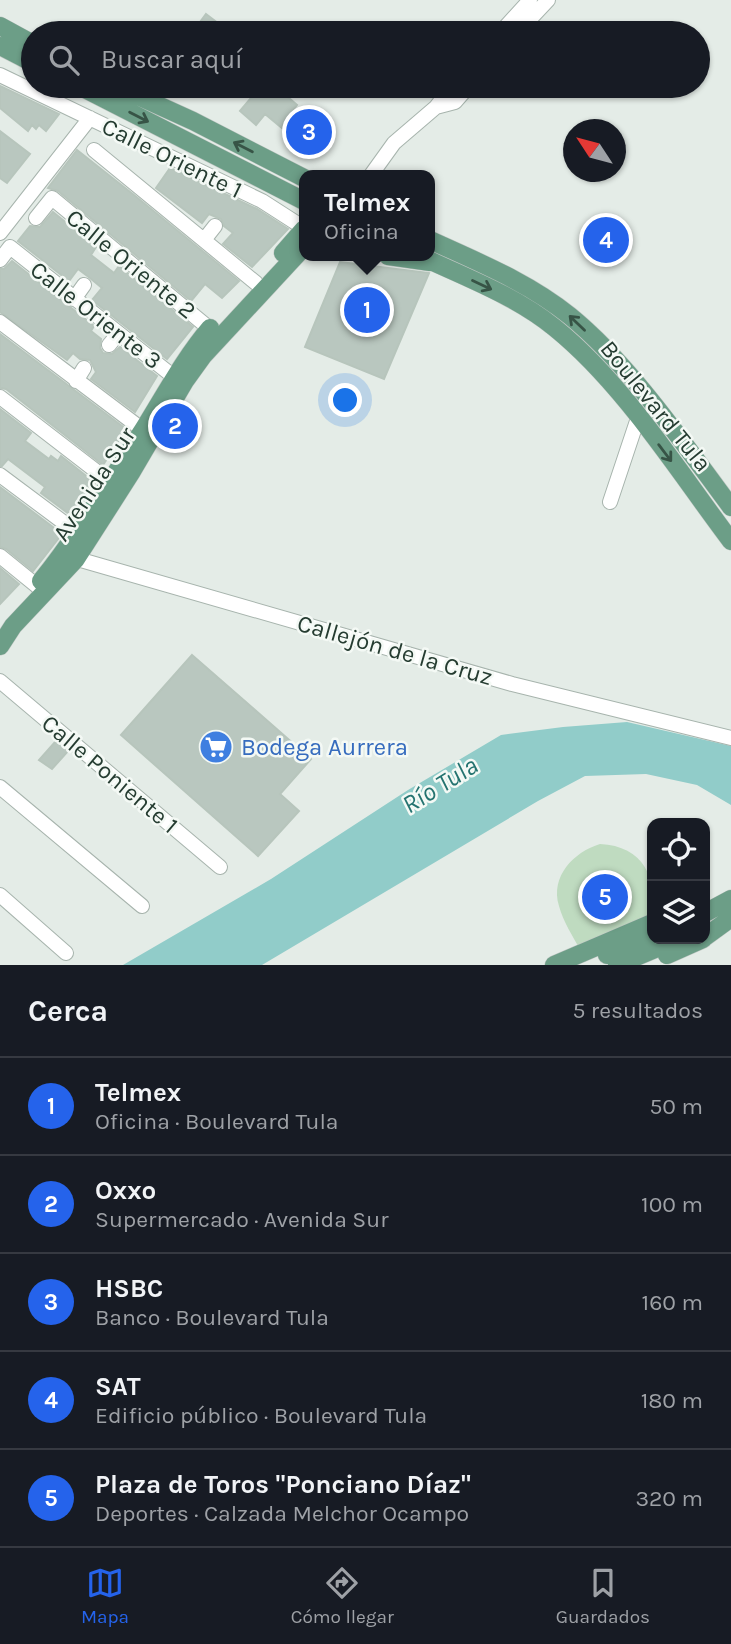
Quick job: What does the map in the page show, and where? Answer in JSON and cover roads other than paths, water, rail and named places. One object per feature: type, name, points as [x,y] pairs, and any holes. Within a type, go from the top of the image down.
[{"type":"main road","points":[[0,26],[21,46]]},
{"type":"main road","points":[[0,46],[21,53]]},
{"type":"main road","points":[[102,98],[299,198]]},
{"type":"main road","points":[[143,98],[299,175]]},
{"type":"main road","name":"Avenida Sur","points":[[114,486],[143,430],[191,351],[299,235]]},
{"type":"main road","name":"Boulevard Tula","points":[[435,242],[512,278],[570,316],[614,360],[671,427],[731,507]]},
{"type":"main road","name":"Avenida Sur","points":[[1,636],[69,557],[203,356],[299,252]]},
{"type":"main road","name":"Boulevard Tula","points":[[431,261],[502,295],[554,327],[601,371],[731,541]]},
{"type":"main road","name":"Avenida Sur","points":[[1,636],[37,586],[69,557]]},
{"type":"main road","points":[[710,907],[729,910]]},
{"type":"main road","points":[[710,912],[729,910]]},
{"type":"main road","points":[[710,924],[729,910]]},
{"type":"main road","points":[[710,931],[729,910]]},
{"type":"main road","points":[[556,965],[647,925]]},
{"type":"main road","points":[[628,961],[633,931]]},
{"type":"main road","points":[[628,961],[647,941]]},
{"type":"main road","points":[[628,961],[667,944]]},
{"type":"main road","points":[[584,965],[628,961],[684,944]]},
{"type":"street","points":[[511,21],[530,0]]},
{"type":"street","points":[[528,21],[548,0]]},
{"type":"street","name":"Calle Oriente 1","points":[[0,75],[21,85]]},
{"type":"street","name":"Calle Oriente 1","points":[[48,98],[262,201],[299,226]]},
{"type":"street","points":[[375,170],[394,143],[443,98]]},
{"type":"street","points":[[436,107],[454,102],[458,98]]},
{"type":"street","points":[[0,233],[90,118]]},
{"type":"street","name":"Calle Oriente 1","points":[[94,150],[256,283]]},
{"type":"street","name":"Calle Oriente 2","points":[[36,218],[51,198],[109,252],[210,329]]},
{"type":"street","points":[[204,240],[215,226]]},
{"type":"street","name":"Calle Oriente 3","points":[[0,260],[10,247],[74,299],[113,339],[174,377]]},
{"type":"street","points":[[74,299],[84,285]]},
{"type":"street","points":[[0,322],[80,374],[143,430]]},
{"type":"street","points":[[0,397],[45,440],[114,486]]},
{"type":"street","points":[[610,502],[638,418]]},
{"type":"street","points":[[0,475],[82,537]]},
{"type":"street","points":[[0,556],[37,586]]},
{"type":"street","name":"Callejón de la Cruz","points":[[69,557],[512,684],[731,738]]},
{"type":"street","name":"Calle Poniente 1","points":[[0,681],[220,867]]},
{"type":"street","points":[[0,787],[142,906]]},
{"type":"street","points":[[0,895],[66,953]]},
{"type":"water","name":"Río Tula","points":[[627,722],[731,746],[731,805],[697,785],[646,774],[585,776],[538,801],[262,965],[123,965],[271,879],[408,790],[501,735]]},
{"type":"place","name":"HSBC","points":[[309,132]]},
{"type":"place","name":"SAT","points":[[606,240]]},
{"type":"place","name":"Telmex","points":[[367,310]]},
{"type":"place","name":"Oxxo","points":[[175,426]]},
{"type":"place","name":"Bodega Aurrera","points":[[216,747]]},
{"type":"place","name":"Plaza de Toros \"Ponciano Díaz\"","points":[[605,897]]}]
